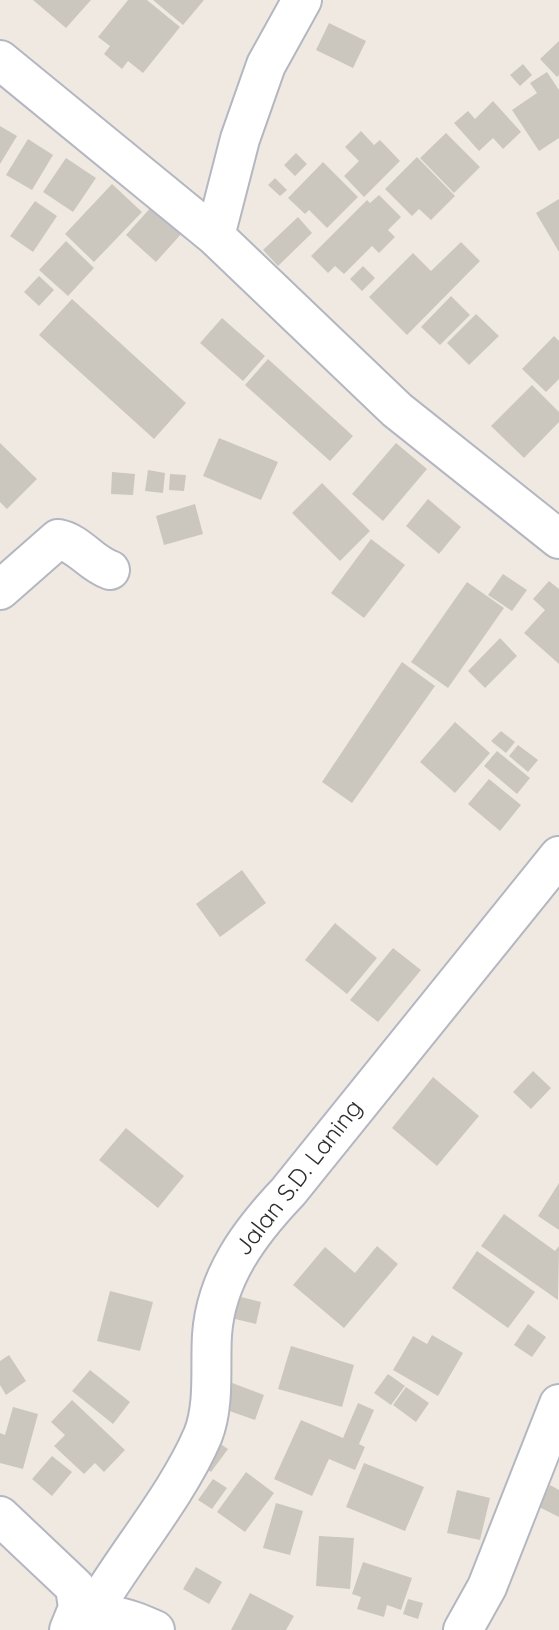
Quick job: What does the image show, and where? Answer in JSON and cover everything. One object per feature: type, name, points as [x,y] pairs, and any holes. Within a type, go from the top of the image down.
[{"type":"street","points":[[215,236],[240,139],[266,65],[302,0]]},
{"type":"street","points":[[0,60],[215,236],[397,410],[559,539]]},
{"type":"street","points":[[0,590],[58,539],[70,542],[100,566],[110,570]]},
{"type":"street","name":"Jalan S.D. Laning","points":[[77,1625],[168,1495],[204,1433],[210,1401],[212,1332],[218,1302],[235,1258],[260,1222],[288,1192],[559,856]]},
{"type":"street","points":[[463,1630],[487,1587],[559,1404]]},
{"type":"street","points":[[0,1516],[75,1587],[77,1625],[113,1616],[155,1630]]},
{"type":"building","points":[[33,0],[91,0],[66,28]]},
{"type":"building","points":[[128,0],[147,0],[180,27],[143,73],[128,61],[122,69],[104,54],[110,46],[98,37]]},
{"type":"building","points":[[153,0],[204,0],[183,25]]},
{"type":"building","points":[[329,23],[366,41],[353,68],[316,50]]},
{"type":"building","points":[[559,41],[559,75],[557,77],[540,59]]},
{"type":"building","points":[[523,64],[532,75],[520,86],[510,75]]},
{"type":"building","points":[[547,72],[559,90],[559,138],[539,151],[512,110],[537,93],[530,83]]},
{"type":"building","points":[[493,101],[521,132],[503,149],[493,138],[479,151],[454,123],[468,111],[475,119]]},
{"type":"building","points":[[0,126],[17,136],[0,164]]},
{"type":"building","points":[[361,131],[374,145],[380,140],[400,161],[364,197],[344,176],[359,161],[345,147]]},
{"type":"building","points":[[446,133],[480,167],[454,193],[420,158]]},
{"type":"building","points":[[28,139],[53,155],[32,190],[6,175]]},
{"type":"building","points":[[296,153],[307,164],[295,176],[284,165]]},
{"type":"building","points":[[417,157],[455,196],[431,220],[419,209],[412,216],[385,189]]},
{"type":"building","points":[[66,158],[96,178],[73,212],[43,192]]},
{"type":"building","points":[[323,162],[358,197],[327,228],[309,210],[305,214],[288,198]]},
{"type":"building","points":[[275,178],[287,190],[280,196],[268,185]]},
{"type":"building","points":[[112,184],[142,212],[94,262],[65,234]]},
{"type":"building","points":[[379,195],[401,217],[388,230],[395,237],[379,253],[372,246],[344,274],[335,266],[328,273],[311,256],[367,200],[370,203]]},
{"type":"building","points":[[559,199],[559,252],[536,213]]},
{"type":"building","points":[[35,201],[57,216],[33,252],[10,236]]},
{"type":"building","points":[[153,205],[183,232],[156,262],[126,235]]},
{"type":"building","points":[[298,217],[312,233],[278,266],[263,250]]},
{"type":"building","points":[[66,241],[94,268],[68,296],[39,270]]},
{"type":"building","points":[[461,242],[480,261],[407,335],[369,297],[413,253],[431,271]]},
{"type":"building","points":[[363,266],[375,278],[362,291],[350,279]]},
{"type":"building","points":[[39,276],[54,290],[39,306],[24,292]]},
{"type":"building","points":[[451,296],[470,315],[440,345],[421,327]]},
{"type":"building","points":[[72,299],[186,403],[154,439],[39,335]]},
{"type":"building","points":[[476,314],[499,336],[469,365],[447,343]]},
{"type":"building","points":[[222,318],[265,356],[243,381],[200,343]]},
{"type":"building","points":[[554,336],[559,341],[559,379],[546,392],[522,369]]},
{"type":"building","points":[[268,359],[353,436],[330,461],[245,385]]},
{"type":"building","points":[[532,385],[559,412],[559,422],[524,458],[491,426]]},
{"type":"building","points":[[219,438],[278,462],[261,500],[203,476]]},
{"type":"building","points":[[0,443],[37,479],[7,509],[0,502]]},
{"type":"building","points":[[396,443],[427,469],[383,521],[352,494]]},
{"type":"building","points":[[148,470],[165,473],[163,493],[145,491]]},
{"type":"building","points":[[112,472],[135,474],[133,495],[111,494]]},
{"type":"building","points":[[170,474],[186,475],[184,491],[169,490]]},
{"type":"building","points":[[322,483],[370,531],[340,561],[292,513]]},
{"type":"building","points":[[428,499],[461,527],[439,554],[406,526]]},
{"type":"building","points":[[195,504],[203,534],[164,545],[156,516]]},
{"type":"building","points":[[371,539],[405,565],[364,618],[331,593]]},
{"type":"building","points":[[503,574],[527,590],[512,611],[488,595]]},
{"type":"building","points":[[549,581],[559,589],[559,664],[524,633],[545,610],[533,599]]},
{"type":"building","points":[[467,582],[504,608],[448,688],[411,662]]},
{"type":"building","points":[[500,638],[517,656],[485,688],[468,671]]},
{"type":"building","points":[[402,662],[435,686],[352,803],[322,782]]},
{"type":"building","points":[[455,722],[490,753],[455,793],[420,762]]},
{"type":"building","points":[[501,731],[515,742],[506,753],[491,741]]},
{"type":"building","points":[[518,745],[538,760],[528,772],[509,756]]},
{"type":"building","points":[[497,751],[530,778],[517,794],[484,766]]},
{"type":"building","points":[[489,779],[521,805],[500,831],[468,804]]},
{"type":"building","points":[[242,870],[266,903],[220,937],[196,904]]},
{"type":"building","points":[[335,923],[377,958],[347,994],[305,960]]},
{"type":"building","points":[[393,948],[421,970],[378,1022],[350,1000]]},
{"type":"building","points":[[533,1071],[551,1088],[531,1109],[513,1092]]},
{"type":"building","points":[[433,1077],[479,1116],[437,1166],[392,1128]]},
{"type":"building","points":[[126,1128],[184,1176],[158,1208],[99,1160]]},
{"type":"building","points":[[559,1183],[559,1230],[538,1216]]},
{"type":"building","points":[[504,1214],[555,1251],[559,1246],[558,1300],[481,1246]]},
{"type":"building","points":[[377,1246],[398,1264],[344,1328],[293,1285],[325,1247],[355,1273]]},
{"type":"building","points":[[477,1251],[535,1292],[508,1328],[452,1288]]},
{"type":"building","points":[[110,1291],[153,1302],[140,1351],[97,1341]]},
{"type":"building","points":[[229,1294],[261,1302],[256,1324],[223,1316]]},
{"type":"building","points":[[528,1324],[546,1337],[532,1357],[514,1345]]},
{"type":"building","points":[[432,1335],[463,1353],[438,1396],[393,1370],[413,1336],[427,1344]]},
{"type":"building","points":[[291,1346],[354,1365],[342,1407],[278,1389]]},
{"type":"building","points":[[9,1355],[26,1381],[6,1395],[0,1385],[0,1361]]},
{"type":"building","points":[[90,1370],[130,1402],[113,1424],[72,1391]]},
{"type":"building","points":[[388,1374],[405,1386],[391,1405],[374,1393]]},
{"type":"building","points":[[227,1381],[264,1395],[255,1420],[218,1407]]},
{"type":"building","points":[[406,1387],[429,1403],[416,1422],[393,1405]]},
{"type":"building","points":[[72,1400],[125,1450],[104,1472],[95,1463],[84,1474],[54,1446],[65,1435],[51,1422]]},
{"type":"building","points":[[358,1403],[374,1410],[359,1444],[365,1447],[355,1470],[329,1459],[312,1496],[274,1479],[301,1420],[343,1438]]},
{"type":"building","points":[[13,1407],[38,1414],[23,1469],[0,1463],[0,1433],[5,1435]]},
{"type":"building","points":[[216,1441],[228,1449],[211,1472],[199,1464]]},
{"type":"building","points":[[52,1456],[72,1472],[52,1496],[32,1479]]},
{"type":"building","points":[[364,1463],[424,1487],[405,1531],[346,1507]]},
{"type":"building","points":[[246,1472],[274,1493],[245,1532],[217,1512]]},
{"type":"building","points":[[213,1479],[227,1488],[212,1509],[198,1500]]},
{"type":"building","points":[[550,1485],[559,1490],[559,1517],[539,1507]]},
{"type":"building","points":[[457,1490],[490,1498],[480,1540],[447,1533]]},
{"type":"building","points":[[276,1503],[303,1511],[290,1555],[263,1548]]},
{"type":"building","points":[[319,1536],[354,1538],[350,1589],[316,1586]]},
{"type":"building","points":[[363,1562],[412,1578],[401,1610],[387,1605],[384,1617],[357,1609],[361,1597],[352,1594]]},
{"type":"building","points":[[196,1567],[222,1582],[209,1604],[183,1589]]},
{"type":"building","points":[[250,1593],[294,1616],[286,1630],[231,1630]]},
{"type":"building","points":[[408,1599],[423,1603],[418,1619],[403,1614]]}]
